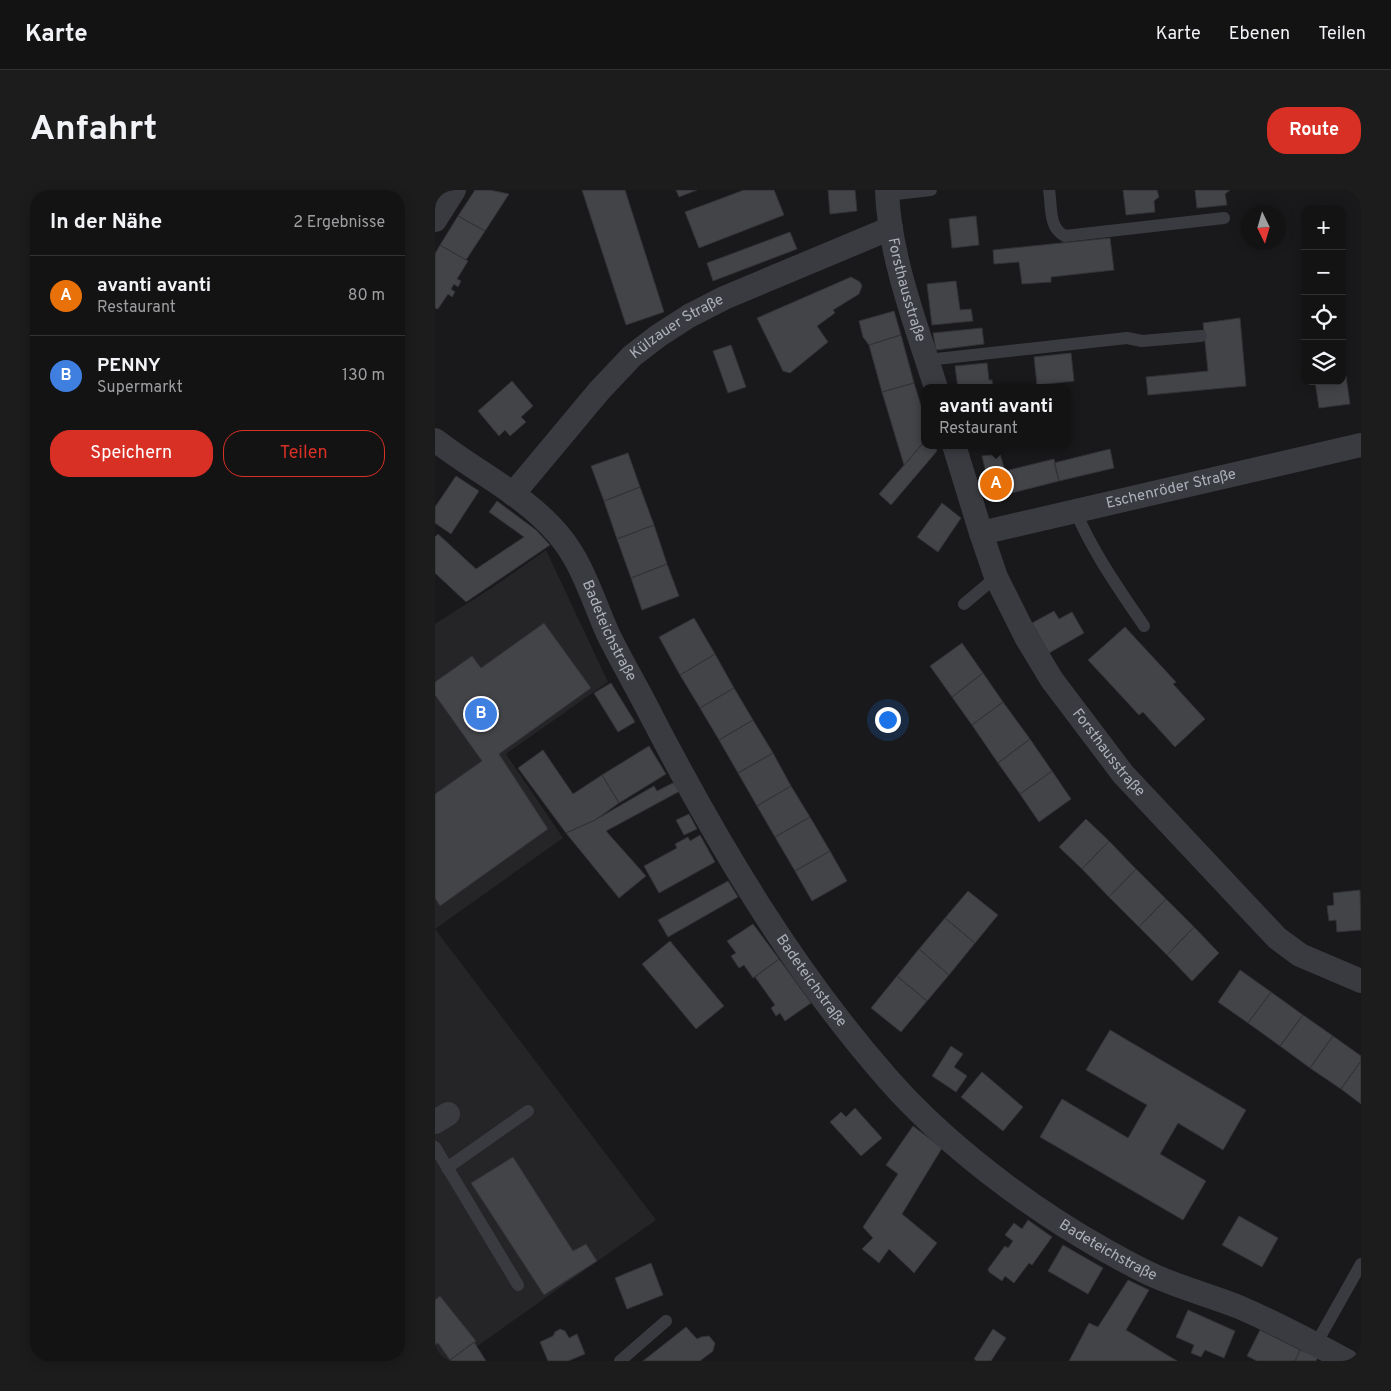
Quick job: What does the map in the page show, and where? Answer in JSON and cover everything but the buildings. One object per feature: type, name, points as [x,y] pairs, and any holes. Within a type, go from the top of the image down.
[{"type":"street","points":[[435,220],[454,190]]},
{"type":"street","name":"Forsthausstraße","points":[[887,192],[891,228],[907,295],[935,384]]},
{"type":"street","name":"Külzauer Straße","points":[[513,494],[599,391],[633,356],[658,336],[689,316],[723,298],[891,228]]},
{"type":"street","name":"Badeteichstraße","points":[[435,440],[513,494],[550,525],[573,555],[611,639],[727,855],[826,1004],[891,1082],[941,1131],[1013,1191],[1086,1239],[1156,1277],[1236,1306],[1347,1361]]},
{"type":"street","name":"Eschenröder Straße","points":[[981,533],[1361,445]]},
{"type":"street","name":"Forsthausstraße","points":[[955,449],[996,577],[1026,637],[1052,680],[1123,774],[1281,942],[1300,955],[1361,981]]},
{"type":"lane","points":[[887,192],[931,190]]},
{"type":"lane","points":[[1049,190],[1054,227],[1065,236],[1224,218]]},
{"type":"lane","points":[[927,360],[1127,338],[1143,341],[1201,336]]},
{"type":"lane","points":[[1075,510],[1100,557],[1144,626]]},
{"type":"lane","points":[[964,604],[996,577]]},
{"type":"lane","points":[[447,1168],[528,1111]]},
{"type":"lane","points":[[435,1147],[518,1285]]},
{"type":"lane","points":[[1316,1344],[1361,1264]]},
{"type":"lane","points":[[620,1361],[666,1321]]},
{"type":"shaded area","points":[[546,550],[608,682],[506,754],[563,838],[435,929],[435,624]]},
{"type":"shaded area","points":[[435,929],[656,1220],[456,1361],[435,1361]]},
{"type":"place","name":"avanti avanti","points":[[996,484]]},
{"type":"place","name":"PENNY","points":[[481,714]]}]
